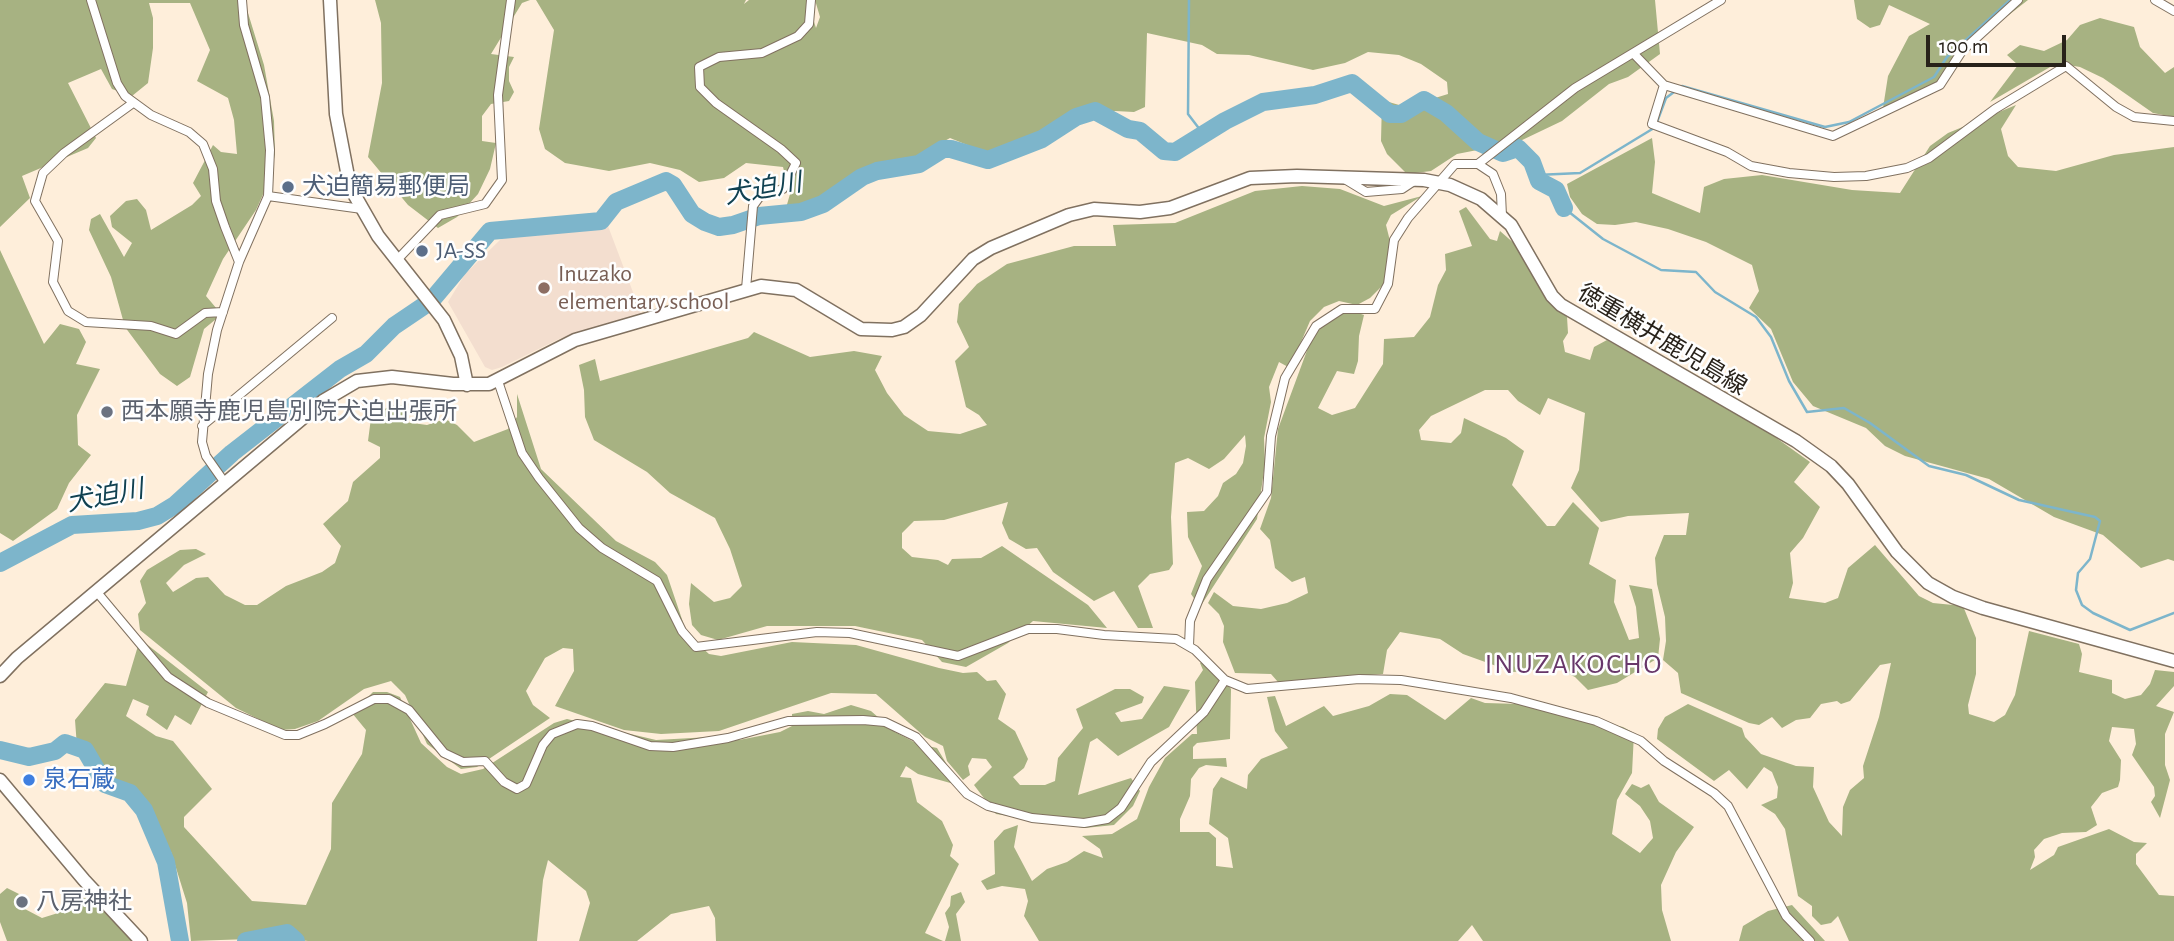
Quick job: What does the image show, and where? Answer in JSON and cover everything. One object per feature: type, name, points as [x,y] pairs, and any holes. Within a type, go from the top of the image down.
[{"type":"main road","points":[[330,0],[341,146],[350,187],[397,260],[436,309],[454,338],[467,385]]},
{"type":"main road","name":"徳重横井鹿児島線","points":[[0,676],[17,658],[323,401],[357,381],[392,377],[480,386],[499,381],[575,340],[746,289],[770,285],[788,287],[861,329],[892,330],[904,327],[921,315],[968,264],[991,248],[1082,210],[1156,211],[1188,203],[1250,178],[1339,176],[1437,182],[1481,199],[1502,216],[1520,238],[1552,296],[1561,305],[1796,441],[1831,466],[1848,484],[1897,552],[1928,583],[1953,597],[1983,608],[2174,661]]},
{"type":"main road","points":[[0,780],[84,880],[141,941]]},
{"type":"street","points":[[91,0],[117,83],[132,103],[189,132],[203,145],[213,169],[216,201],[239,262]]},
{"type":"street","points":[[225,483],[211,464],[202,442],[208,374],[239,262],[268,196],[270,150],[265,97],[244,25],[242,0]]},
{"type":"street","points":[[397,260],[440,215],[485,204],[502,180],[498,96],[511,0]]},
{"type":"street","points":[[746,289],[753,206],[761,195],[783,188],[796,163],[781,149],[716,103],[700,87],[699,67],[719,57],[762,53],[798,36],[808,24],[811,0]]},
{"type":"street","points":[[1478,164],[1575,88],[1719,0]]},
{"type":"street","points":[[1634,54],[1664,85],[1833,136],[1940,85],[1962,51],[2018,0]]},
{"type":"street","points":[[2155,0],[2174,11]]},
{"type":"street","points":[[1664,85],[1651,124],[1727,152],[1751,166],[1834,177],[1866,176],[1907,168],[1929,159],[1995,109],[2066,66],[2116,107],[2134,117],[2174,121]]},
{"type":"street","points":[[132,103],[64,153],[43,173],[35,201],[58,241],[53,282],[68,311],[86,321],[150,326],[176,334],[205,313],[223,312]]},
{"type":"street","points":[[1189,646],[1190,621],[1207,579],[1267,492],[1271,436],[1285,378],[1316,326],[1342,309],[1375,309],[1388,284],[1394,240],[1437,182],[1455,164],[1478,164],[1493,174],[1500,194],[1502,216]]},
{"type":"street","points":[[268,196],[362,209]]},
{"type":"street","points":[[202,426],[332,318]]},
{"type":"street","points":[[499,381],[522,453],[539,478],[579,528],[602,548],[657,581],[686,637],[696,647],[702,649],[817,632],[850,633],[958,656],[1028,629],[1164,637],[1189,646],[1225,680],[1247,689],[1359,679],[1401,680],[1451,686],[1596,721],[1641,741],[1664,761],[1714,793],[1728,806],[1786,916],[1810,941]]},
{"type":"street","points":[[96,591],[168,677],[208,703],[285,735],[298,735],[373,699],[389,699],[410,710],[444,753],[463,762],[485,761],[504,782],[517,789],[526,784],[543,745],[552,734],[578,724],[592,726],[650,746],[673,747],[728,738],[788,721],[863,720],[885,722],[916,737],[967,794],[988,806],[1032,818],[1084,823],[1107,819],[1121,808],[1152,762],[1204,712],[1225,680]]},
{"type":"shaded area","name":"Inuzako elementary school","points":[[551,226],[553,234],[608,226],[642,316],[561,338],[502,367],[492,370],[485,367],[448,302],[465,274],[501,239]]},
{"type":"green space","points":[[0,0],[244,0],[264,65],[274,121],[275,154],[269,181],[256,210],[223,259],[206,296],[217,309],[216,319],[204,329],[190,377],[177,386],[160,374],[125,327],[111,277],[89,230],[91,219],[100,214],[124,257],[132,243],[112,227],[110,216],[126,201],[137,199],[146,210],[151,230],[192,205],[201,196],[193,183],[213,145],[221,152],[237,154],[234,120],[228,98],[197,81],[210,50],[190,3],[149,3],[153,18],[153,48],[148,83],[132,96],[112,89],[101,69],[68,83],[96,138],[88,148],[22,176],[30,198],[0,227]]},
{"type":"green space","points":[[375,0],[530,0],[522,3],[491,54],[514,57],[509,67],[509,81],[514,92],[509,101],[491,104],[482,116],[482,141],[496,143],[490,169],[478,194],[457,217],[438,228],[408,205],[368,157],[382,83],[381,23]]},
{"type":"green space","points":[[536,0],[746,0],[744,4],[749,0],[807,0],[816,28],[820,17],[815,0],[1655,0],[1660,54],[1628,77],[1609,84],[1562,121],[1518,142],[1457,154],[1431,171],[1407,174],[1387,154],[1381,141],[1382,100],[1406,107],[1448,94],[1447,82],[1421,64],[1399,55],[1368,52],[1345,63],[1313,70],[1249,55],[1217,54],[1202,45],[1147,33],[1145,107],[1134,112],[1115,111],[987,153],[950,138],[912,159],[877,165],[824,197],[786,208],[790,194],[783,167],[746,163],[724,178],[699,182],[680,170],[650,163],[609,171],[565,163],[545,149],[539,129],[554,30]]},
{"type":"green space","points":[[1854,0],[2028,0],[1978,39],[1953,70],[1917,99],[1883,108],[1888,76],[1909,36],[1930,24],[1889,5],[1880,25],[1870,28],[1857,19]]},
{"type":"green space","points":[[2100,18],[2134,27],[2140,47],[2165,73],[2174,67],[2174,117],[2153,113],[2103,78],[2080,67],[2057,63],[1990,102],[2018,65],[2007,55],[2020,45],[2044,51],[2067,40],[2080,25]]},
{"type":"green space","points":[[2016,105],[2001,129],[2008,156],[2018,167],[2056,171],[2114,155],[2174,147],[2174,561],[2168,559],[2141,568],[2103,535],[2054,517],[1989,479],[1905,456],[1885,446],[1866,428],[1813,406],[1793,382],[1771,329],[1749,308],[1759,291],[1752,265],[1706,242],[1668,229],[1636,222],[1597,224],[1582,214],[1570,197],[1567,184],[1652,138],[1655,162],[1652,193],[1700,213],[1704,187],[1724,179],[1762,175],[1852,190],[1900,193],[1930,146],[1948,133]]},
{"type":"green space","points":[[1302,186],[1340,189],[1384,206],[1422,196],[1391,215],[1386,225],[1394,257],[1385,283],[1370,298],[1357,305],[1339,301],[1324,307],[1310,321],[1290,368],[1279,362],[1269,387],[1271,402],[1264,438],[1265,464],[1257,519],[1200,607],[1191,594],[1202,566],[1188,537],[1187,512],[1204,511],[1218,496],[1223,483],[1236,474],[1243,463],[1245,435],[1224,459],[1209,469],[1188,458],[1175,463],[1171,517],[1173,564],[1169,570],[1150,574],[1138,586],[1153,628],[1138,628],[1114,591],[1094,601],[1053,572],[1037,548],[1026,549],[1009,539],[1002,523],[1008,502],[944,520],[914,521],[902,533],[902,548],[912,557],[938,560],[948,565],[952,559],[981,558],[1002,546],[1088,605],[1107,628],[1033,621],[1008,643],[966,667],[942,662],[922,640],[855,626],[767,626],[718,640],[701,635],[692,625],[689,604],[691,583],[714,602],[730,598],[742,586],[730,549],[715,518],[670,493],[647,472],[594,440],[585,417],[584,390],[579,365],[595,359],[600,381],[748,338],[754,332],[810,357],[854,351],[882,356],[875,370],[887,393],[904,415],[928,431],[960,434],[987,425],[979,415],[966,407],[955,361],[969,347],[957,322],[959,304],[977,284],[1007,264],[1074,246],[1116,246],[1113,225],[1175,223],[1255,191]]},
{"type":"green space","points":[[1466,207],[1490,239],[1497,241],[1500,231],[1516,245],[1553,304],[1567,317],[1568,333],[1563,341],[1565,352],[1590,360],[1594,347],[1607,340],[1768,432],[1810,462],[1794,482],[1820,507],[1803,538],[1790,553],[1793,583],[1789,598],[1825,603],[1838,598],[1848,568],[1875,545],[1919,596],[1933,603],[1963,606],[1976,638],[1976,674],[1968,705],[1969,714],[1994,722],[2005,715],[2015,695],[2029,631],[2079,644],[2082,654],[2079,672],[2112,680],[2112,693],[2125,699],[2141,695],[2150,684],[2155,670],[2174,672],[2174,686],[2156,706],[2174,712],[2165,734],[2165,765],[2170,780],[2160,818],[2151,802],[2155,796],[2154,787],[2132,755],[2136,744],[2134,729],[2112,727],[2109,741],[2121,760],[2120,780],[2118,787],[2102,793],[2091,807],[2097,825],[2086,832],[2062,833],[2044,839],[2034,850],[2035,857],[2030,870],[2054,855],[2058,847],[2109,829],[2134,842],[2147,843],[2136,854],[2136,864],[2159,895],[2174,896],[2174,941],[1849,941],[1838,916],[1831,923],[1821,925],[1812,916],[1812,906],[1798,896],[1785,829],[1775,814],[1761,805],[1777,798],[1778,787],[1772,772],[1764,767],[1747,789],[1729,770],[1714,781],[1657,739],[1658,729],[1665,717],[1688,704],[1742,728],[1745,737],[1761,754],[1796,766],[1814,767],[1813,787],[1829,822],[1842,836],[1843,807],[1850,790],[1864,778],[1863,766],[1879,717],[1891,663],[1880,665],[1850,701],[1821,704],[1810,718],[1796,720],[1782,728],[1772,717],[1759,725],[1749,723],[1681,693],[1678,673],[1663,660],[1666,641],[1665,617],[1657,584],[1655,558],[1664,535],[1686,535],[1689,513],[1628,516],[1601,522],[1571,488],[1579,470],[1585,413],[1548,398],[1540,415],[1518,401],[1508,390],[1485,390],[1431,416],[1419,430],[1421,440],[1451,443],[1461,433],[1464,418],[1506,438],[1524,451],[1512,485],[1547,526],[1555,526],[1573,502],[1599,528],[1589,564],[1616,580],[1614,602],[1629,640],[1639,638],[1636,607],[1629,585],[1652,589],[1660,639],[1658,658],[1617,683],[1588,690],[1575,677],[1557,668],[1513,672],[1463,654],[1440,639],[1400,632],[1387,650],[1383,674],[1278,682],[1271,674],[1235,673],[1223,642],[1224,626],[1219,614],[1208,603],[1214,592],[1233,606],[1261,609],[1287,603],[1308,593],[1305,577],[1292,582],[1275,568],[1270,540],[1260,529],[1271,498],[1278,429],[1312,337],[1333,316],[1352,311],[1364,315],[1354,374],[1337,371],[1318,408],[1332,415],[1355,408],[1383,364],[1384,339],[1414,337],[1430,317],[1438,285],[1446,270],[1445,254],[1472,246],[1459,211]]},
{"type":"green space","points":[[0,250],[44,344],[60,324],[79,329],[86,342],[76,364],[100,369],[77,415],[78,445],[91,455],[69,483],[57,509],[13,541],[0,533]]},
{"type":"green space","points":[[517,394],[541,469],[616,541],[655,562],[667,575],[687,634],[709,654],[721,656],[792,642],[856,645],[939,668],[963,673],[977,672],[987,681],[996,680],[1006,694],[998,719],[1015,731],[1028,759],[1024,768],[1013,777],[1020,785],[1045,785],[1055,781],[1058,758],[1083,728],[1076,709],[1115,689],[1130,689],[1144,697],[1142,703],[1115,713],[1121,722],[1142,719],[1164,686],[1190,690],[1169,727],[1118,756],[1097,738],[1090,742],[1078,795],[1131,778],[1140,791],[1133,806],[1114,825],[1085,828],[996,814],[974,785],[992,767],[986,759],[972,758],[968,766],[970,775],[963,780],[947,761],[943,746],[925,737],[876,694],[831,693],[719,731],[661,734],[624,730],[555,706],[574,671],[573,649],[563,648],[545,658],[526,691],[533,705],[550,718],[477,767],[461,769],[427,744],[405,695],[391,681],[364,689],[318,721],[295,729],[281,730],[236,708],[140,630],[138,614],[146,603],[140,581],[147,570],[180,550],[196,549],[206,554],[184,565],[166,583],[173,592],[196,578],[208,577],[225,595],[245,605],[257,605],[286,586],[322,572],[335,563],[341,546],[323,524],[348,501],[353,482],[380,458],[380,447],[368,441],[371,418],[391,405],[408,405],[403,410],[405,422],[427,425],[445,419],[457,425],[474,442],[508,429],[517,417]]},
{"type":"green space","points":[[140,639],[208,692],[191,725],[175,715],[167,730],[146,715],[149,706],[133,699],[126,716],[156,736],[173,741],[212,789],[184,817],[184,827],[252,901],[306,905],[331,849],[332,803],[362,754],[366,730],[352,713],[373,692],[387,692],[400,697],[421,743],[447,767],[461,774],[483,769],[554,723],[567,719],[656,740],[710,737],[739,740],[780,732],[792,726],[792,714],[808,711],[824,714],[851,705],[871,711],[895,732],[918,744],[937,748],[952,773],[954,784],[918,774],[906,766],[900,777],[911,778],[917,802],[942,821],[953,845],[950,856],[959,864],[925,933],[943,941],[716,941],[715,918],[709,906],[671,914],[637,941],[579,941],[590,903],[586,891],[548,860],[543,880],[537,941],[308,941],[280,938],[191,941],[187,903],[171,852],[126,794],[93,769],[77,747],[75,720],[105,683],[126,686]]},
{"type":"green space","points":[[1209,658],[1231,689],[1230,739],[1197,743],[1193,747],[1193,759],[1226,758],[1227,767],[1206,765],[1199,768],[1191,779],[1190,796],[1180,819],[1180,832],[1209,832],[1216,838],[1216,866],[1233,868],[1228,838],[1209,824],[1213,789],[1221,777],[1247,789],[1248,775],[1261,759],[1288,748],[1275,731],[1267,697],[1275,696],[1286,726],[1324,706],[1333,716],[1369,706],[1390,694],[1407,695],[1445,720],[1471,698],[1485,703],[1520,704],[1623,727],[1634,733],[1632,773],[1617,800],[1612,834],[1640,853],[1653,838],[1650,821],[1640,806],[1625,794],[1632,784],[1641,788],[1649,784],[1659,802],[1694,827],[1676,852],[1661,885],[1662,910],[1671,941],[1483,941],[1472,925],[1458,941],[1039,941],[1024,916],[1028,901],[1025,889],[1002,886],[987,890],[981,881],[995,874],[994,841],[1004,830],[1018,825],[1014,847],[1032,881],[1047,869],[1067,862],[1084,851],[1103,858],[1100,849],[1082,836],[1112,834],[1137,819],[1149,787],[1165,758],[1192,734],[1197,734],[1195,682],[1203,670],[1200,663]]},
{"type":"green space","points":[[7,888],[23,896],[23,908],[42,918],[58,913],[74,901],[83,898],[94,900],[136,941],[7,941],[0,922],[0,894]]},
{"type":"green space","points":[[961,892],[965,902],[956,914],[961,941],[945,941],[949,927],[945,913],[950,906],[951,896]]},
{"type":"green space","points":[[1792,905],[1825,941],[1739,941],[1743,926],[1768,911]]},
{"type":"waterway","points":[[1189,0],[1188,114],[1204,135]]},
{"type":"waterway","points":[[1657,122],[1666,98],[1682,86],[1825,127],[1849,122],[1934,77],[1947,57],[2010,0]]},
{"type":"waterway","name":"犬迫川","points":[[0,563],[72,525],[138,521],[157,516],[175,505],[232,453],[340,369],[366,354],[394,326],[431,301],[490,231],[601,221],[616,202],[666,181],[673,185],[692,214],[719,227],[759,216],[801,212],[823,204],[862,177],[877,171],[919,164],[943,149],[988,160],[1042,139],[1076,117],[1095,111],[1128,129],[1140,131],[1164,151],[1175,152],[1225,121],[1263,102],[1315,95],[1352,83],[1390,114],[1401,114],[1424,100],[1446,113],[1478,142],[1503,153],[1518,148],[1532,162],[1539,181],[1556,190],[1564,208]]},
{"type":"waterway","points":[[1537,175],[1580,173],[1654,128]]},
{"type":"waterway","points":[[1564,208],[1603,239],[1661,270],[1696,272],[1715,292],[1756,317],[1771,337],[1789,381],[1807,412],[1844,408],[1870,423],[1929,466],[1966,475],[2019,500],[2095,517],[2100,521],[2090,559],[2078,573],[2076,590],[2082,605],[2093,613],[2130,630],[2174,613]]},
{"type":"waterway","points":[[0,750],[29,757],[55,751],[65,743],[85,750],[105,784],[130,793],[144,810],[166,862],[180,941]]},
{"type":"waterway","points":[[246,941],[287,933],[296,941]]},
{"type":"place","name":"犬迫簡易郵便局","points":[[288,187]]},
{"type":"place","name":"JA-SS","points":[[422,251]]},
{"type":"place","name":"Inuzako elementary school","points":[[544,288]]},
{"type":"place","name":"西本願寺鹿児島別院犬迫出張所","points":[[107,412]]},
{"type":"place","name":"泉石蔵","points":[[29,780]]},
{"type":"place","name":"八房神社","points":[[22,902]]},
{"type":"district","name":"INUZAKOCHO","points":[[1574,665]]}]
